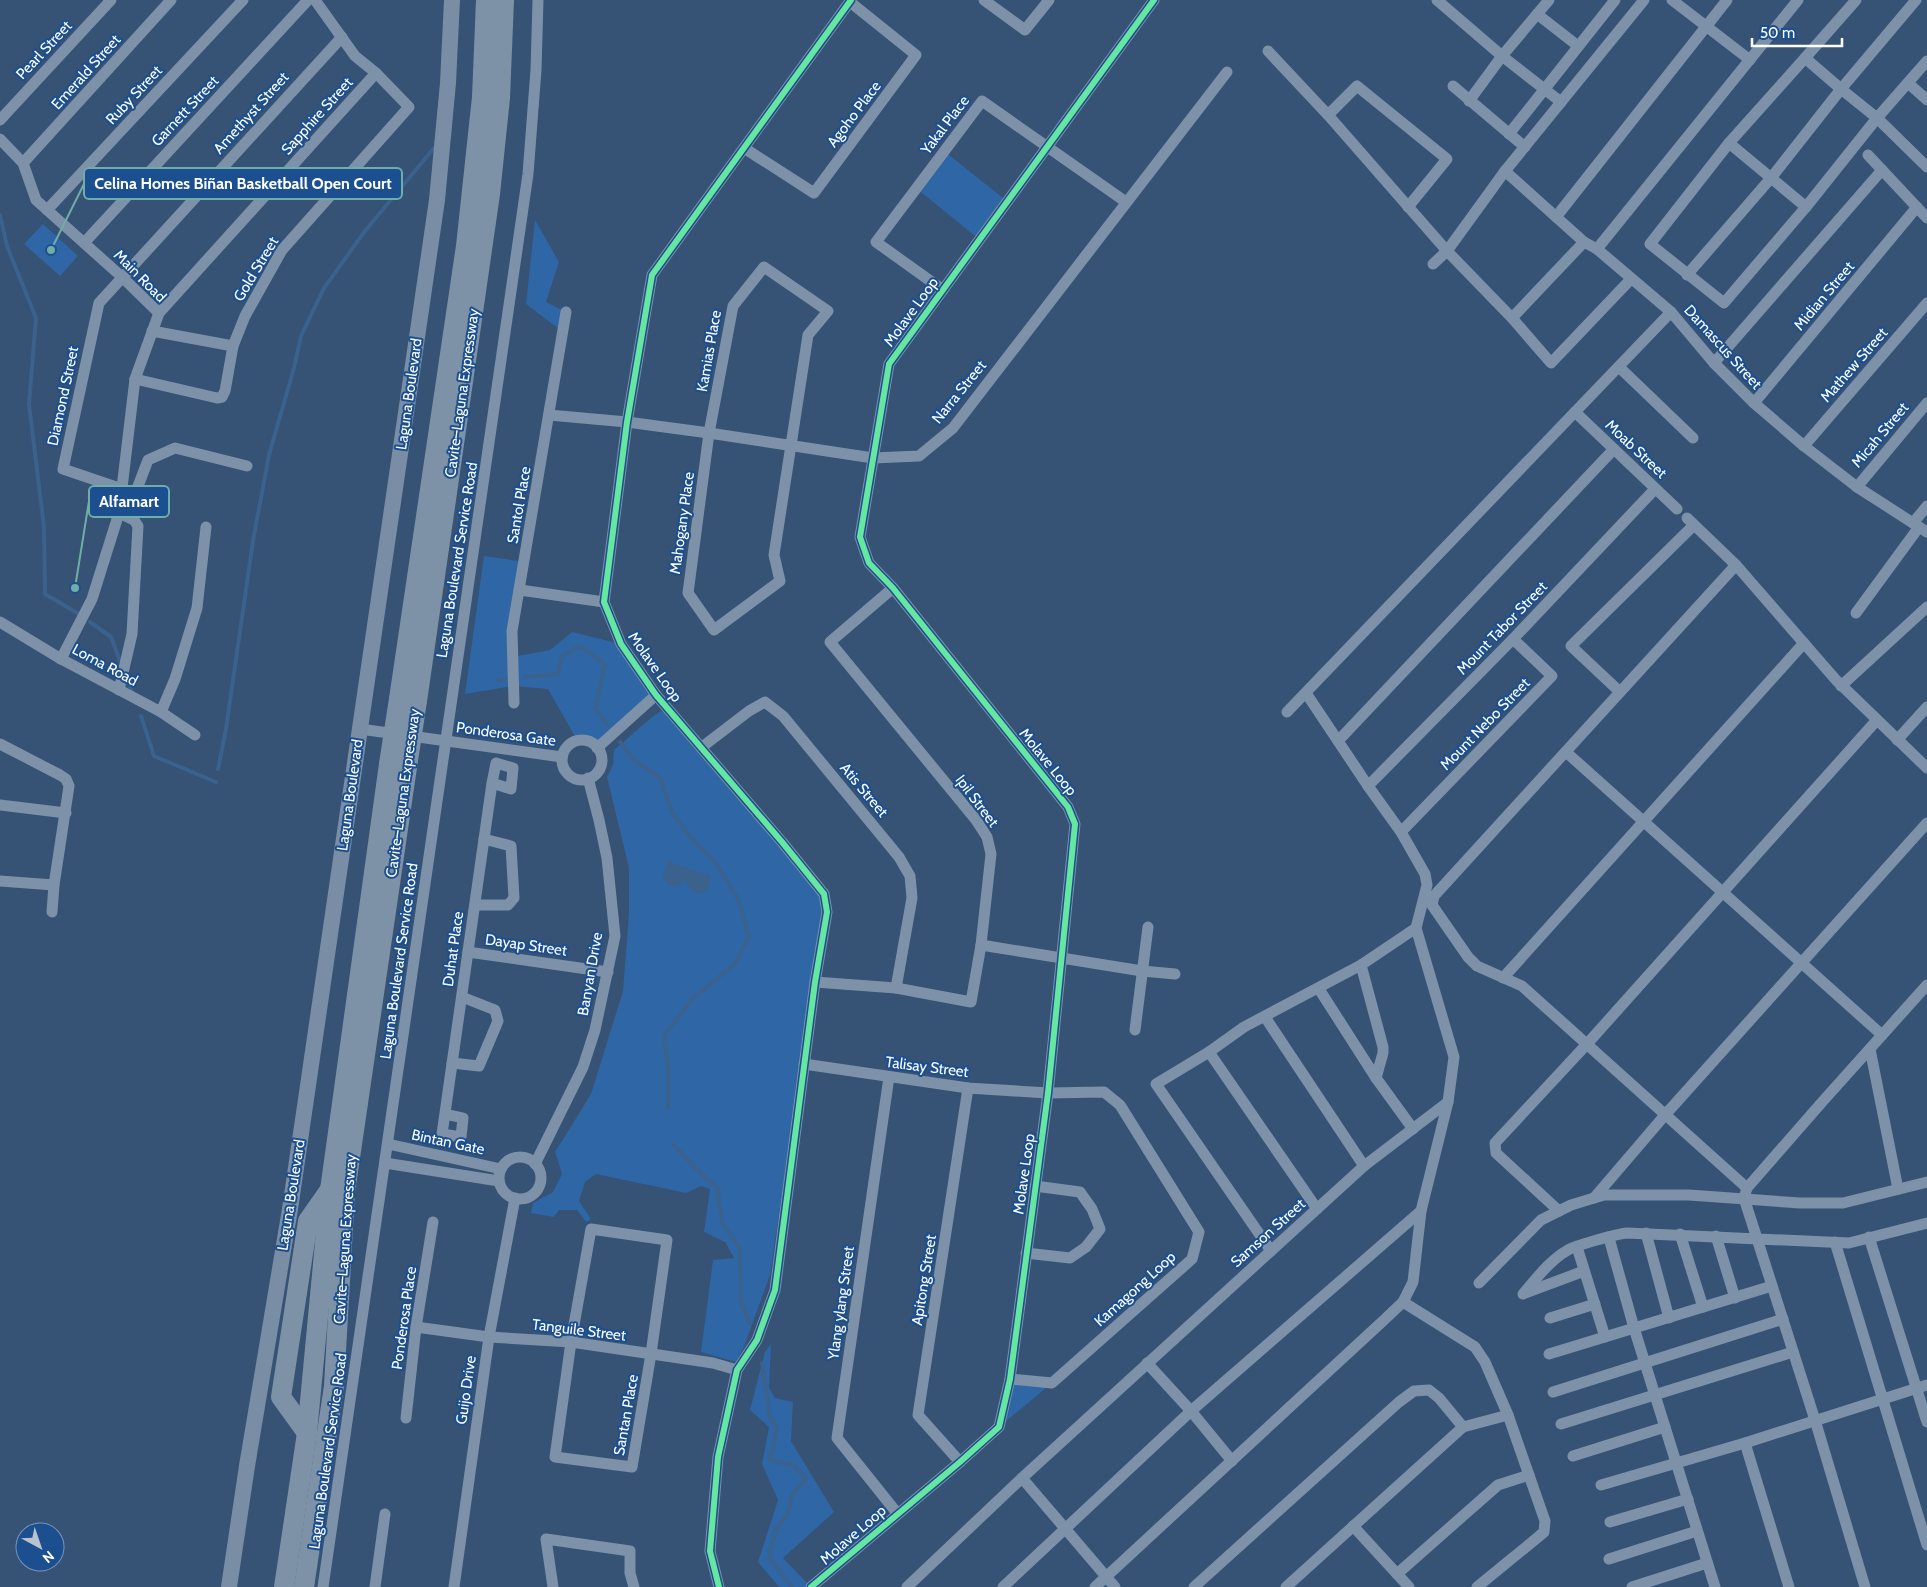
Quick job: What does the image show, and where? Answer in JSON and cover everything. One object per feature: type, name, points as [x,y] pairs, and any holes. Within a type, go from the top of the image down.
[{"type":"highway","name":"Cavite–Laguna Expressway","points":[[408,700],[466,246],[482,97],[486,0]]},
{"type":"highway","name":"Cavite–Laguna Expressway","points":[[284,1587],[307,1433],[330,1190],[490,194],[500,98],[504,0]]},
{"type":"highway","name":"Cavite–Laguna Expressway","points":[[304,1587],[334,1386],[345,1192],[398,766]]},
{"type":"highway","points":[[307,1433],[281,1397],[308,1221],[330,1190]]},
{"type":"main road","name":"Laguna Boulevard","points":[[229,1587],[290,1208],[438,200],[448,83],[452,0]]},
{"type":"street","name":"Pearl Street","points":[[0,120],[111,0]]},
{"type":"street","name":"Emerald Street","points":[[23,163],[171,0]]},
{"type":"street","name":"Ruby Street","points":[[47,210],[242,0]]},
{"type":"street","name":"Garnett Street","points":[[84,243],[308,0]]},
{"type":"street","points":[[315,0],[356,56],[376,73]]},
{"type":"street","name":"Laguna Boulevard Service Road","points":[[323,1587],[528,174],[536,70],[538,0]]},
{"type":"street","points":[[984,0],[1025,30],[1049,0]]},
{"type":"street","name":"Molave Loop","points":[[811,1587],[999,1427],[1010,1379],[1048,1093],[1076,824],[1068,807],[893,588],[869,563],[860,537],[889,364],[1154,0]]},
{"type":"street","points":[[1437,0],[1502,56],[1561,102]]},
{"type":"street","points":[[1469,101],[1502,56],[1549,0]]},
{"type":"street","points":[[1508,134],[1615,0]]},
{"type":"street","points":[[1433,264],[1447,251],[1505,171],[1644,0]]},
{"type":"street","points":[[1672,0],[1750,60]]},
{"type":"street","points":[[1556,217],[1727,0]]},
{"type":"street","points":[[1597,249],[1798,0]]},
{"type":"street","points":[[1856,0],[1729,143],[1650,244],[1724,303],[1806,207],[1877,118],[1927,61]]},
{"type":"street","points":[[1687,275],[1771,178],[1917,0],[1927,6]]},
{"type":"street","name":"Molave Loop","points":[[719,1587],[710,1551],[717,1467],[737,1370],[757,1340],[775,1290],[815,982],[827,912],[824,894],[702,747],[656,695],[621,644],[604,602],[627,422],[652,276],[850,1]]},
{"type":"street","name":"Agoho Place","points":[[744,148],[814,193],[916,55],[850,1]]},
{"type":"street","points":[[1538,14],[1578,46]]},
{"type":"street","name":"Amethyst Street","points":[[122,277],[342,37]]},
{"type":"street","points":[[1268,51],[1328,115],[1447,251],[1512,318],[1551,363],[1631,279]]},
{"type":"street","points":[[1805,58],[1877,118],[1926,164]]},
{"type":"street","name":"Narra Street","points":[[549,415],[627,422],[873,458],[919,456],[952,428],[1227,72]]},
{"type":"street","name":"Gold Street","points":[[135,379],[218,398],[222,397],[225,391],[233,346],[245,316],[282,250],[409,107],[376,73]]},
{"type":"street","name":"Sapphire Street","points":[[159,313],[376,73]]},
{"type":"street","points":[[1908,83],[1927,100]]},
{"type":"street","points":[[1328,115],[1357,86],[1447,160],[1408,207]]},
{"type":"street","points":[[1453,86],[1524,147]]},
{"type":"street","name":"Yakal Place","points":[[943,290],[876,242],[982,101],[1126,202]]},
{"type":"street","name":"Main Road","points":[[0,139],[23,163],[36,200],[159,313],[135,379],[122,494]]},
{"type":"street","points":[[1729,143],[1806,207]]},
{"type":"street","points":[[1868,155],[1927,218]]},
{"type":"street","points":[[1714,363],[1882,170]]},
{"type":"street","name":"Damascus Street","points":[[1505,171],[1584,242],[1597,249],[1671,312],[1714,363],[1754,403],[1804,446],[1857,487],[1919,527]]},
{"type":"street","name":"Midian Street","points":[[1754,403],[1917,207]]},
{"type":"street","points":[[1512,318],[1584,242]]},
{"type":"street","name":"Kamias Place","points":[[709,433],[733,306],[764,267],[828,311],[808,335],[790,446]]},
{"type":"street","name":"Diamond Street","points":[[122,277],[99,303],[63,469],[122,494]]},
{"type":"street","name":"Mathew Street","points":[[1804,446],[1927,302]]},
{"type":"street","name":"Santol Place","points":[[514,703],[512,631],[566,312]]},
{"type":"street","points":[[1287,712],[1671,312]]},
{"type":"street","points":[[152,331],[233,346]]},
{"type":"street","points":[[1619,368],[1693,438]]},
{"type":"street","name":"Micah Street","points":[[1857,487],[1927,403]]},
{"type":"street","name":"Moab Street","points":[[1575,412],[1676,509]]},
{"type":"street","name":"Mahogany Place","points":[[709,433],[688,593],[714,630],[780,581],[774,555],[790,446]]},
{"type":"street","points":[[61,659],[92,600],[123,514],[148,460],[175,448],[247,466]]},
{"type":"street","points":[[1338,741],[1614,449]]},
{"type":"street","name":"Mount Tabor Street","points":[[1368,786],[1513,639],[1655,489]]},
{"type":"street","points":[[122,494],[123,514]]},
{"type":"street","points":[[1856,613],[1919,527],[1927,506]]},
{"type":"street","points":[[119,690],[132,634],[138,526],[134,520],[123,514]]},
{"type":"street","points":[[1620,692],[1571,646],[1690,521],[1736,565],[1841,686],[1876,721],[1925,763]]},
{"type":"street","points":[[161,712],[175,679],[197,608],[206,527]]},
{"type":"street","points":[[1736,565],[1434,896],[1432,905],[1468,957],[1477,966],[1522,986],[1666,1115],[1746,1193],[1756,1237],[1815,1420],[1865,1587]]},
{"type":"street","name":"Ipil Street","points":[[815,982],[896,988],[971,1002],[981,945],[991,854],[987,837],[976,820],[830,642],[893,588]]},
{"type":"street","points":[[520,590],[604,602]]},
{"type":"street","points":[[1841,686],[1927,607]]},
{"type":"street","name":"Loma Road","points":[[0,622],[61,659],[161,712],[195,734]]},
{"type":"street","name":"Mount Nebo Street","points":[[1401,832],[1552,676],[1513,639]]},
{"type":"street","points":[[1503,978],[1804,643]]},
{"type":"street","points":[[1095,1587],[1403,1302],[1413,1282],[1420,1210],[1448,1102],[1454,1056],[1416,928],[1427,885],[1425,874],[1401,832],[1306,693]]},
{"type":"street","points":[[588,778],[598,771],[600,766],[602,759],[597,748],[656,695]]},
{"type":"street","name":"Atis Street","points":[[702,747],[749,710],[765,702],[783,716],[899,857],[910,876],[912,898],[896,988]]},
{"type":"street","points":[[1897,740],[1927,707]]},
{"type":"street","points":[[1559,1211],[1496,1153],[1495,1143],[1587,1044],[1876,721]]},
{"type":"street","name":"Ponderosa Gate","points":[[360,729],[562,757]]},
{"type":"street","name":"Ponderosa Gate","points":[[588,778],[581,779],[569,775],[565,770],[562,757],[567,747],[577,740],[588,741],[597,748]]},
{"type":"street","points":[[0,744],[60,775],[69,786],[54,885],[52,912]]},
{"type":"street","points":[[1566,752],[1882,1035]]},
{"type":"street","name":"Banyan Drive","points":[[535,1164],[583,1067],[595,1030],[615,936],[607,858],[600,820],[588,778]]},
{"type":"street","name":"Duhat Place","points":[[445,1114],[492,783]]},
{"type":"street","points":[[0,805],[66,814]]},
{"type":"street","points":[[1594,1198],[1927,823]]},
{"type":"street","name":"Duhat Place","points":[[475,906],[508,905],[514,898],[511,846],[484,839]]},
{"type":"street","points":[[0,880],[54,885]]},
{"type":"street","points":[[1135,1030],[1148,927]]},
{"type":"street","points":[[1271,1252],[1156,1084],[1209,1052],[1244,1027],[1319,989],[1361,965],[1416,928]]},
{"type":"street","points":[[981,945],[1142,971],[1175,974]]},
{"type":"street","name":"Dayap Street","points":[[468,952],[608,972]]},
{"type":"street","points":[[1361,965],[1383,1046],[1376,1078]]},
{"type":"street","points":[[1746,1193],[1927,985]]},
{"type":"street","points":[[1319,989],[1376,1078],[1413,1129]]},
{"type":"street","name":"Duhat Place","points":[[452,1063],[479,1066],[498,1020],[495,1010],[462,997]]},
{"type":"street","points":[[1265,1017],[1364,1166]]},
{"type":"street","points":[[1870,1049],[1898,1189]]},
{"type":"street","points":[[1209,1052],[1317,1209]]},
{"type":"street","name":"Talisay Street","points":[[804,1064],[889,1078],[968,1088],[1048,1093]]},
{"type":"street","name":"Ylang ylang Street","points":[[889,1078],[836,1438],[897,1513]]},
{"type":"street","name":"Apitong Street","points":[[960,1462],[918,1414],[968,1088]]},
{"type":"street","name":"Kamagong Loop","points":[[1010,1379],[1052,1383],[1192,1259],[1199,1232],[1120,1105],[1104,1092],[1048,1093]]},
{"type":"street","name":"Samson Street","points":[[907,1587],[1022,1478],[1364,1166],[1448,1102]]},
{"type":"street","name":"Bintan Gate","points":[[388,1144],[501,1169]]},
{"type":"street","name":"Bintan Gate","points":[[386,1163],[499,1181],[501,1169],[510,1159],[517,1157],[530,1160],[535,1164]]},
{"type":"street","points":[[499,1181],[504,1192],[515,1198],[525,1198],[537,1189],[540,1178],[535,1164]]},
{"type":"street","points":[[1479,1283],[1540,1220],[1604,1195],[1746,1193],[1800,1203],[1843,1203],[1927,1182]]},
{"type":"street","points":[[1026,1253],[1070,1258],[1086,1247],[1100,1229],[1092,1209],[1080,1192],[1035,1186]]},
{"type":"street","name":"Guijo Drive","points":[[454,1587],[490,1337],[515,1198]]},
{"type":"street","points":[[1003,1587],[1191,1412],[1420,1210]]},
{"type":"street","name":"Ponderosa Place","points":[[406,1418],[416,1327],[433,1222]]},
{"type":"street","points":[[1584,1271],[1523,1294],[1545,1269],[1568,1250],[1617,1234],[1680,1234],[1849,1242],[1927,1223]]},
{"type":"street","points":[[571,1342],[591,1229],[667,1240],[651,1354]]},
{"type":"street","points":[[1646,1233],[1669,1318]]},
{"type":"street","points":[[1680,1234],[1703,1307]]},
{"type":"street","points":[[1716,1236],[1735,1298]]},
{"type":"street","points":[[1869,1237],[1922,1386],[1927,1422]]},
{"type":"street","points":[[1608,1238],[1634,1328],[1715,1587]]},
{"type":"street","points":[[1835,1242],[1927,1545]]},
{"type":"street","points":[[1577,1247],[1605,1337]]},
{"type":"street","points":[[1549,1354],[1772,1286]]},
{"type":"street","points":[[1403,1302],[1475,1346],[1485,1362],[1508,1415],[1545,1521],[1544,1532],[1478,1587]]},
{"type":"street","points":[[1550,1318],[1594,1304]]},
{"type":"street","points":[[1553,1392],[1783,1319]]},
{"type":"street","name":"Tanguile Street","points":[[416,1327],[490,1337],[571,1342],[713,1363],[737,1370]]},
{"type":"street","name":"Santan Place","points":[[571,1342],[555,1457],[632,1467],[651,1354]]},
{"type":"street","points":[[1561,1424],[1793,1352]]},
{"type":"street","points":[[1147,1363],[1232,1461]]},
{"type":"street","points":[[1601,1485],[1745,1443],[1922,1386]]},
{"type":"street","points":[[1194,1587],[1392,1408],[1414,1391],[1429,1390],[1439,1398],[1462,1427]]},
{"type":"street","points":[[1286,1587],[1462,1427],[1508,1415]]},
{"type":"street","points":[[1573,1456],[1665,1427]]},
{"type":"street","points":[[1745,1443],[1788,1587]]},
{"type":"street","points":[[1397,1574],[1498,1486],[1529,1475]]},
{"type":"street","points":[[1022,1478],[1115,1587]]},
{"type":"street","points":[[1610,1522],[1688,1499]]},
{"type":"street","points":[[375,1587],[385,1514]]},
{"type":"street","points":[[1353,1526],[1408,1587]]},
{"type":"street","points":[[1609,1559],[1697,1531]]},
{"type":"street","points":[[553,1587],[546,1539],[630,1551],[630,1573],[634,1587]]},
{"type":"street","points":[[1632,1587],[1707,1563]]},
{"type":"shaded area","points":[[944,151],[1008,202],[980,240],[916,188]]},
{"type":"shaded area","points":[[535,220],[559,262],[546,302],[566,312],[563,332],[526,304]]},
{"type":"shaded area","points":[[43,224],[78,256],[60,276],[24,244]]},
{"type":"shaded area","points":[[484,556],[525,562],[512,657],[550,650],[572,632],[621,644],[656,695],[595,745],[588,741],[577,740],[548,689],[513,686],[465,694]]},
{"type":"shaded area","points":[[661,711],[670,715],[821,895],[824,912],[770,1275],[744,1347],[736,1362],[701,1352],[713,1260],[734,1258],[725,1242],[704,1232],[710,1189],[701,1186],[686,1193],[596,1174],[585,1182],[579,1201],[591,1219],[586,1222],[577,1210],[559,1210],[554,1217],[531,1213],[533,1203],[553,1192],[562,1174],[555,1152],[591,1094],[623,991],[629,913],[629,868],[607,777],[613,765],[614,750]]},
{"type":"shaded area","points":[[668,861],[711,876],[707,891],[699,894],[690,889],[685,880],[676,887],[668,885],[663,877]]},
{"type":"shaded area","points":[[771,1344],[769,1388],[775,1398],[793,1402],[791,1441],[834,1512],[783,1558],[809,1587],[779,1587],[758,1562],[778,1500],[762,1464],[769,1427],[750,1410],[765,1352]]},
{"type":"shaded area","points":[[1010,1379],[1052,1383],[999,1427]]},
{"type":"waterway","points":[[218,769],[226,729],[253,541],[269,455],[294,368],[301,336],[324,288],[365,231],[434,148]]},
{"type":"waterway","points":[[0,215],[7,246],[36,318],[29,404],[44,527],[45,594],[79,614]]},
{"type":"waterway","points":[[90,622],[111,637],[120,661]]},
{"type":"waterway","points":[[525,677],[558,674],[562,656],[579,646],[605,664],[595,709],[608,725]]},
{"type":"waterway","points":[[125,675],[133,694]]},
{"type":"waterway","points":[[498,680],[506,679]]},
{"type":"waterway","points":[[141,716],[154,756],[216,782]]},
{"type":"waterway","points":[[620,742],[633,759],[661,779],[672,813],[692,839],[716,863],[738,899],[749,937],[735,964],[693,998],[664,1035],[668,1070],[668,1108]]},
{"type":"waterway","points":[[674,1145],[697,1170],[717,1187],[722,1222],[740,1249],[741,1302],[750,1324]]},
{"type":"waterway","points":[[762,1363],[770,1417],[777,1428],[770,1460],[793,1465],[806,1478],[793,1494],[787,1515],[775,1531],[769,1557],[792,1587]]},
{"type":"cycle path","points":[[719,1587],[710,1551],[718,1457],[737,1370],[757,1340],[775,1290],[815,982],[827,912],[824,894],[656,695],[621,644],[604,602],[627,422],[652,275],[851,0]]},
{"type":"cycle path","points":[[811,1587],[999,1427],[1010,1379],[1048,1093],[1075,824],[1068,807],[893,588],[869,563],[860,537],[889,364],[1154,0]]},
{"type":"place","name":"Celina Homes Biñan Basketball Open Court","points":[[51,250]]},
{"type":"place","name":"Alfamart","points":[[75,588]]}]
